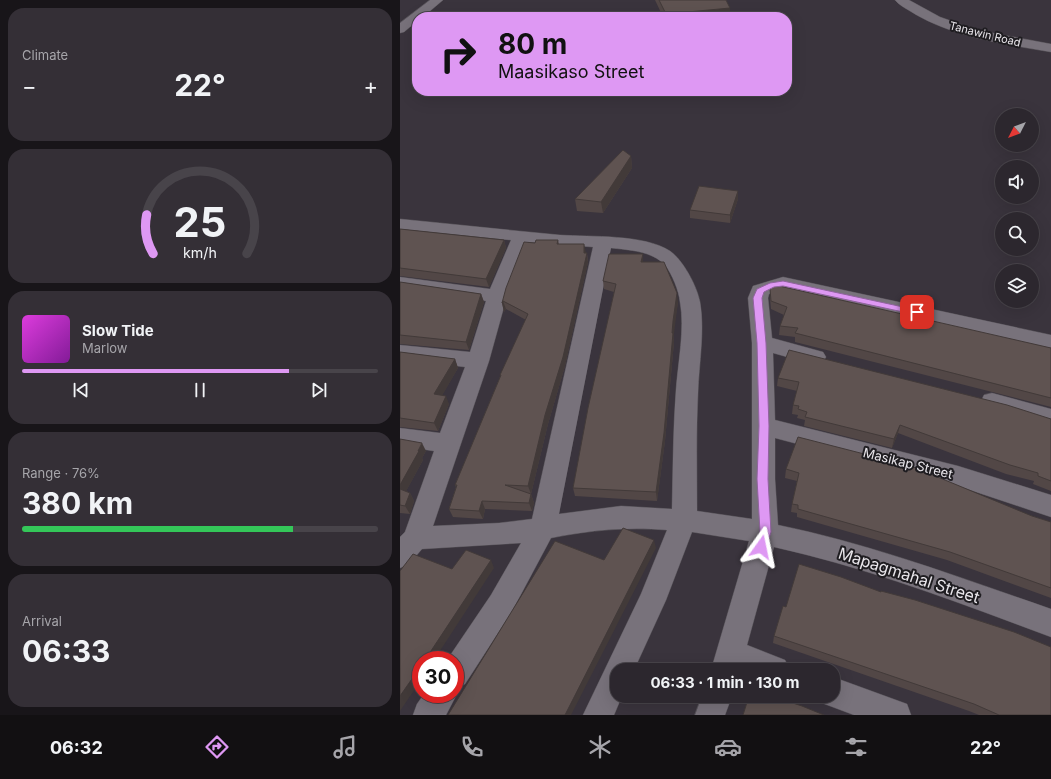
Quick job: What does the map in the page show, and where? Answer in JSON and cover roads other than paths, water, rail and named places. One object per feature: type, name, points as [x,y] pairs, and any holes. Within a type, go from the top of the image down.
[{"type":"street","points":[[422,12],[437,0]]},
{"type":"street","name":"Tanawin Road","points":[[901,0],[934,19],[972,33],[1051,48]]},
{"type":"street","points":[[400,29],[412,20]]},
{"type":"street","points":[[400,224],[521,237],[628,244],[643,247],[662,254],[672,262],[687,290],[690,301],[691,325],[686,411],[684,520],[652,600],[622,663]]},
{"type":"street","points":[[408,547],[478,361],[497,296],[521,237]]},
{"type":"street","points":[[464,660],[501,604],[543,528],[603,243]]},
{"type":"street","points":[[400,283],[497,296]]},
{"type":"street","points":[[728,662],[765,532],[762,479],[764,426],[762,343],[758,298],[760,290],[778,284],[1051,342]]},
{"type":"street","points":[[762,343],[838,362]]},
{"type":"street","points":[[400,352],[478,361]]},
{"type":"street","points":[[974,397],[1051,418]]},
{"type":"street","name":"Masikap Street","points":[[764,426],[958,476],[1051,506]]},
{"type":"street","points":[[400,437],[448,443]]},
{"type":"street","name":"Mapagmahal Street","points":[[408,547],[543,528],[597,518],[636,517],[684,520],[765,532],[925,578],[1051,623]]},
{"type":"street","points":[[598,715],[610,689]]},
{"type":"street","points":[[840,695],[896,715]]},
{"type":"street","points":[[428,715],[436,703]]},
{"type":"street","points":[[710,715],[714,703]]}]
